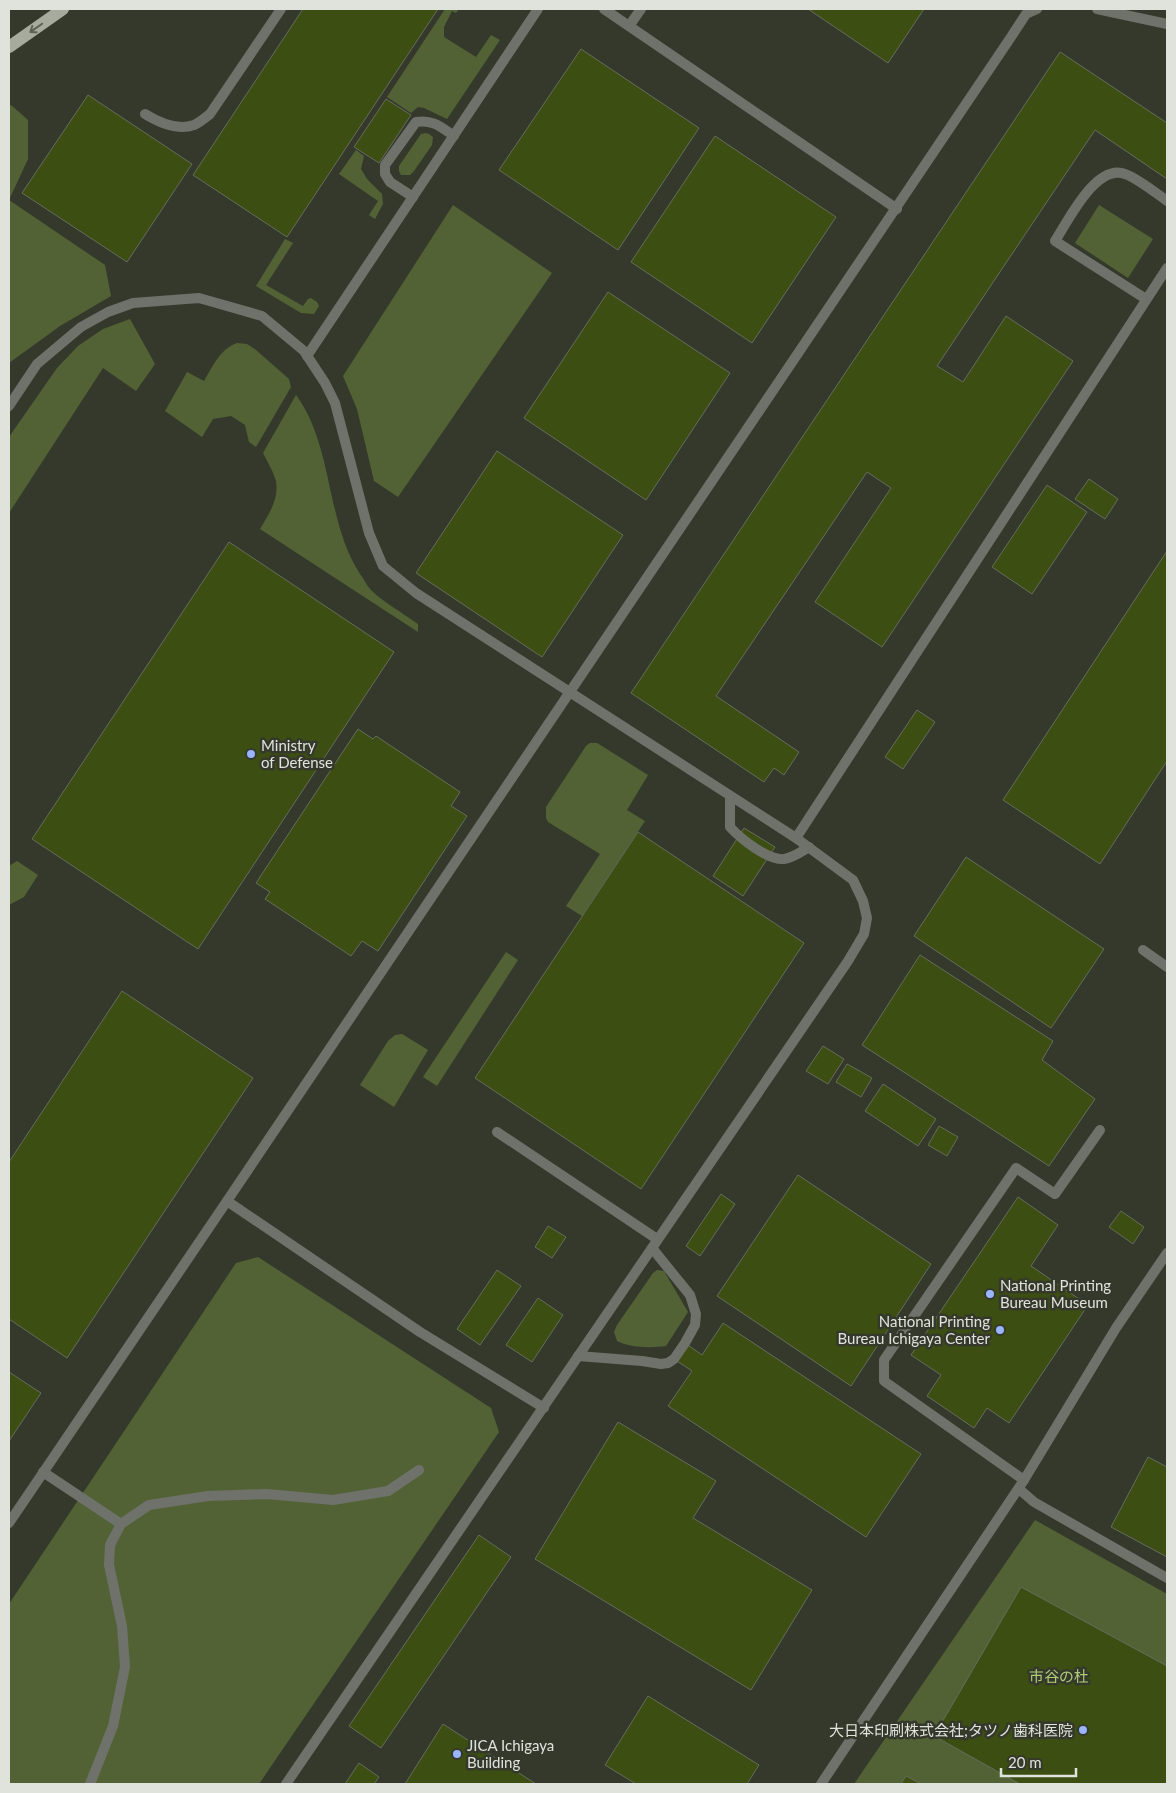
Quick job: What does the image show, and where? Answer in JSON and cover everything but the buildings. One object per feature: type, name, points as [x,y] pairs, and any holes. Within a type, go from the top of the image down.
[{"type":"main road","points":[[9,47],[63,9]]},
{"type":"street","points":[[145,114],[160,123],[193,126],[210,114],[281,9]]},
{"type":"street","points":[[307,356],[538,9]]},
{"type":"street","points":[[604,9],[896,208]]},
{"type":"street","points":[[629,26],[641,9]]},
{"type":"street","points":[[9,1523],[1026,14],[1037,9]]},
{"type":"street","points":[[1097,9],[1167,24]]},
{"type":"street","points":[[413,197],[390,182],[385,174],[386,165],[416,122],[424,120],[432,122],[454,136]]},
{"type":"street","points":[[1146,300],[1055,241],[1092,184],[1109,174],[1118,172],[1126,174],[1167,201]]},
{"type":"street","points":[[796,838],[1167,268]]},
{"type":"street","points":[[9,406],[37,364],[81,327],[108,312],[133,303],[199,298],[262,316],[304,351],[325,383],[335,403],[369,533],[383,566],[416,593],[809,847],[853,880],[863,901],[867,918],[864,934],[848,961],[286,1784]]},
{"type":"street","points":[[730,797],[730,827],[739,837],[771,858],[781,860],[789,858],[809,847]]},
{"type":"street","points":[[1143,950],[1167,967]]},
{"type":"street","points":[[1100,1130],[1055,1194],[1016,1168],[884,1360],[884,1381],[1022,1485],[1034,1502],[1167,1578]]},
{"type":"street","points":[[497,1132],[654,1243],[690,1295],[696,1314],[695,1325],[674,1359],[668,1363],[661,1364],[642,1360],[578,1356]]},
{"type":"street","points":[[227,1201],[420,1332],[544,1408]]},
{"type":"street","points":[[822,1784],[1022,1485],[1116,1328],[1167,1253]]},
{"type":"street","points":[[90,1784],[113,1726],[125,1667],[122,1626],[109,1565],[110,1545],[121,1524],[149,1506],[208,1496],[267,1494],[333,1500],[388,1491],[419,1470]]},
{"type":"street","points":[[43,1472],[121,1524]]},
{"type":"green space","points":[[445,9],[459,9],[456,13],[452,11],[444,27],[444,37],[476,57],[491,35],[500,40],[447,119],[418,107],[411,113],[387,97]]},
{"type":"green space","points":[[11,105],[28,120],[28,159],[9,200],[9,107]]},
{"type":"green space","points":[[425,133],[433,137],[432,145],[410,175],[401,175],[399,166],[421,134]]},
{"type":"green space","points":[[356,150],[364,156],[361,169],[367,179],[382,194],[383,204],[375,219],[369,215],[378,201],[339,174]]},
{"type":"green space","points":[[9,200],[105,265],[111,296],[60,326],[9,363]]},
{"type":"green space","points":[[453,205],[552,273],[398,497],[374,481],[357,409],[343,376]]},
{"type":"green space","points":[[1099,205],[1153,239],[1128,278],[1075,243]]},
{"type":"green space","points":[[285,239],[293,243],[266,285],[303,306],[311,298],[319,306],[314,314],[301,313],[256,286]]},
{"type":"green space","points":[[130,319],[155,364],[136,391],[103,368],[9,513],[9,437],[57,368],[78,346],[103,329]]},
{"type":"green space","points":[[237,343],[247,344],[256,350],[289,379],[291,387],[256,447],[249,442],[245,425],[231,416],[213,419],[202,437],[165,411],[187,372],[204,381],[221,354]]},
{"type":"green space","points":[[296,395],[308,415],[317,437],[334,507],[349,553],[370,588],[382,599],[418,624],[418,632],[260,529],[273,505],[276,491],[275,478],[263,453]]},
{"type":"green space","points":[[590,743],[597,743],[648,775],[627,810],[645,821],[582,916],[566,906],[600,854],[548,822],[546,807],[586,746]]},
{"type":"green space","points":[[17,861],[38,875],[24,897],[9,905],[9,866]]},
{"type":"green space","points":[[506,952],[518,960],[437,1086],[423,1077]]},
{"type":"green space","points":[[402,1034],[428,1050],[394,1107],[360,1085],[388,1041],[395,1035]]},
{"type":"green space","points":[[258,1257],[491,1408],[499,1432],[259,1784],[9,1784],[9,1604],[236,1263]]},
{"type":"green space","points":[[657,1270],[664,1271],[688,1312],[666,1346],[641,1347],[617,1341],[614,1332],[617,1325]]},
{"type":"green space","name":"市谷の杜","points":[[1035,1520],[1167,1594],[1167,1784],[854,1784]]},
{"type":"place","name":"Ministry of Defense","points":[[251,754]]},
{"type":"place","name":"National Printing Bureau Museum","points":[[990,1294]]},
{"type":"place","name":"National Printing Bureau Ichigaya Center","points":[[1000,1330]]},
{"type":"place","name":"大日本印刷株式会社;タツノ歯科医院","points":[[1083,1730]]},
{"type":"place","name":"JICA Ichigaya Building","points":[[457,1754]]}]
